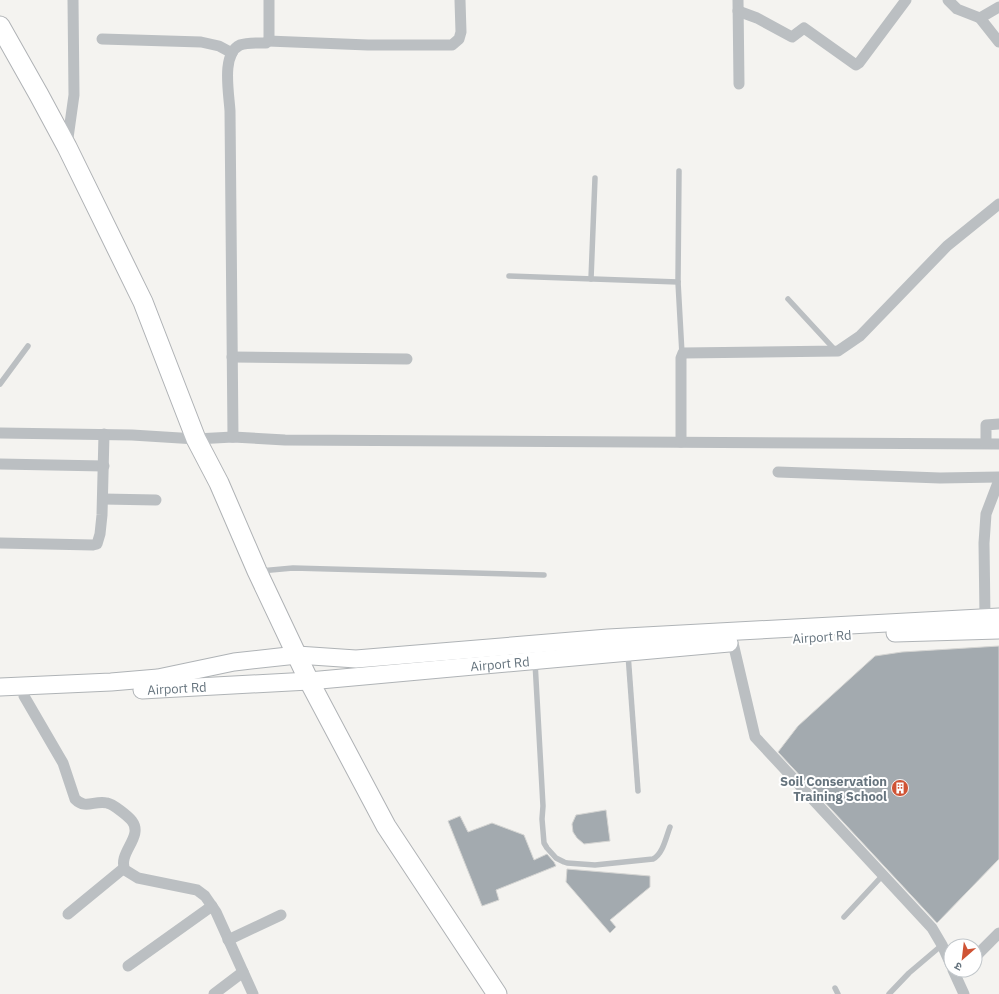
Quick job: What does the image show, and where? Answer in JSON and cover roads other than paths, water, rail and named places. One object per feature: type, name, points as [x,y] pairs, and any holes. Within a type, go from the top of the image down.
[{"type":"highway","points":[[0,26],[67,148],[142,302],[196,439],[219,483],[257,571],[310,681],[386,826],[497,994]]},
{"type":"main road","points":[[0,687],[111,682],[158,678],[234,662],[297,655],[356,659],[608,638],[992,617]]},
{"type":"main road","name":"Airport Rd","points":[[0,696],[310,681],[733,643],[856,635],[999,630]]},
{"type":"street","points":[[67,148],[74,94],[72,0]]},
{"type":"street","points":[[268,42],[269,0]]},
{"type":"street","points":[[233,438],[230,117],[228,66],[232,53],[236,48],[242,45],[268,42],[368,45],[452,45],[459,40],[461,32],[460,0]]},
{"type":"street","points":[[738,5],[757,18],[792,37],[804,28],[856,65],[860,63],[906,0]]},
{"type":"street","points":[[948,0],[957,9],[980,18],[999,42]]},
{"type":"street","points":[[738,5],[739,84]]},
{"type":"street","points":[[980,18],[999,6]]},
{"type":"street","points":[[102,39],[201,42],[219,46],[232,53]]},
{"type":"street","points":[[681,442],[682,354],[707,352],[836,352],[860,336],[947,246],[999,204]]},
{"type":"street","points":[[232,357],[407,359]]},
{"type":"street","points":[[986,443],[986,425],[999,424]]},
{"type":"street","points":[[0,433],[104,434],[196,439],[233,438],[285,440],[999,444]]},
{"type":"street","points":[[0,542],[95,545],[100,534],[103,499],[104,434]]},
{"type":"street","points":[[0,464],[104,466]]},
{"type":"street","points":[[778,472],[999,479],[995,503],[986,514],[984,543],[992,617]]},
{"type":"street","points":[[103,499],[156,500]]},
{"type":"street","points":[[733,643],[755,737],[932,928],[942,945]]},
{"type":"street","points":[[24,696],[63,763],[75,798],[82,804],[87,805],[101,802],[110,804],[131,819],[135,826],[135,831],[123,861],[124,868],[138,878],[196,890],[205,896],[212,906],[253,994]]},
{"type":"street","points":[[68,914],[124,868]]},
{"type":"street","points":[[128,966],[212,906]]},
{"type":"street","points":[[228,940],[281,915]]},
{"type":"street","points":[[983,949],[999,933]]},
{"type":"street","points":[[214,994],[243,972]]},
{"type":"street","points":[[957,978],[964,994]]},
{"type":"lane","points":[[680,171],[678,282],[682,354]]},
{"type":"lane","points":[[591,279],[595,178]]},
{"type":"lane","points":[[509,276],[678,282]]},
{"type":"lane","points":[[788,299],[836,352]]},
{"type":"lane","points":[[0,384],[28,346]]},
{"type":"lane","points":[[257,571],[293,568],[544,575]]},
{"type":"lane","points":[[627,652],[638,791]]},
{"type":"lane","points":[[534,660],[543,806],[543,838],[547,848],[556,858],[567,863],[595,864],[653,859],[657,857],[660,852],[670,827]]},
{"type":"lane","points":[[844,917],[883,875]]},
{"type":"lane","points":[[889,994],[942,945]]},
{"type":"lane","points":[[835,988],[838,994]]},
{"type":"place","name":"Soil Conservation Training School","points":[[900,788]]}]
